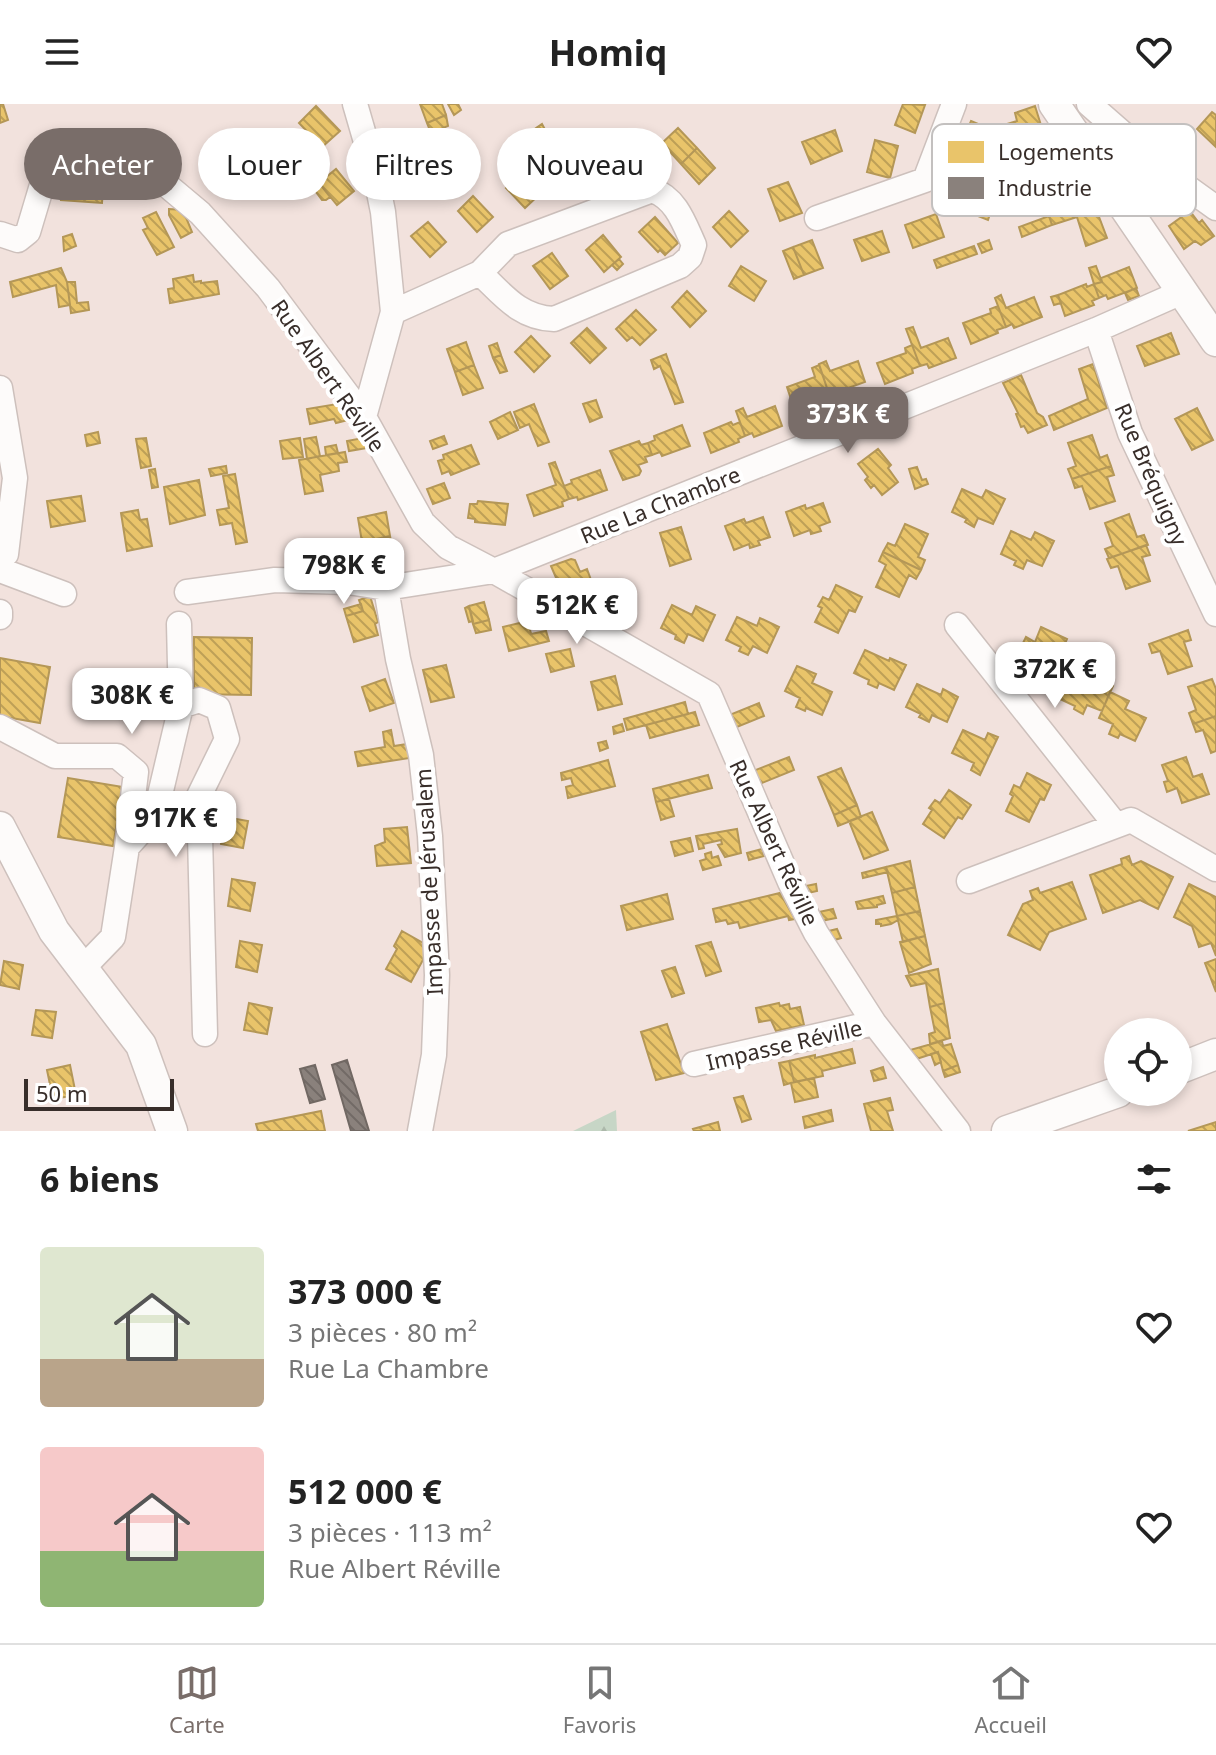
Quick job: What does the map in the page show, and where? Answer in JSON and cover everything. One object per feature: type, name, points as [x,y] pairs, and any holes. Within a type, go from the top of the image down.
[{"type":"street","points":[[355,104],[383,212],[393,312],[364,417]]},
{"type":"street","points":[[946,124],[954,104]]},
{"type":"street","points":[[1054,104],[1068,124]]},
{"type":"street","points":[[1089,104],[1112,124]]},
{"type":"street","name":"Rue Albert Réville","points":[[0,234],[18,240],[28,232],[48,165],[61,150],[81,148],[122,158],[163,182],[200,213],[268,288],[364,417],[423,523],[448,547],[709,694],[790,882],[816,933],[874,1023],[958,1131]]},
{"type":"street","points":[[817,218],[925,180],[932,162]]},
{"type":"street","points":[[393,312],[480,273],[508,244],[652,190],[675,205],[694,245],[690,257],[680,266],[554,319],[539,318],[514,306],[480,273]]},
{"type":"street","points":[[1196,194],[1216,208]]},
{"type":"street","points":[[1130,216],[1216,341]]},
{"type":"street","name":"Rue La Chambre","points":[[187,592],[275,580],[348,582],[386,588],[494,571],[1096,330],[1182,292]]},
{"type":"street","name":"Rue Bréquigny","points":[[1096,330],[1130,433],[1216,614]]},
{"type":"street","points":[[0,388],[15,478],[3,562],[64,594]]},
{"type":"street","name":"Impasse de Jérusalem","points":[[386,588],[398,659],[421,755],[430,836],[437,975],[434,1055],[420,1131]]},
{"type":"street","points":[[127,847],[155,816],[181,706],[179,624]]},
{"type":"street","points":[[957,625],[1115,824]]},
{"type":"street","points":[[181,706],[199,700],[218,708],[227,739],[199,796],[205,1034]]},
{"type":"street","points":[[0,727],[55,756],[117,756],[136,772],[113,937],[83,968]]},
{"type":"street","points":[[969,881],[1131,820],[1216,869]]},
{"type":"street","points":[[0,827],[54,931],[141,1045],[172,1131]]},
{"type":"street","name":"Impasse Réville","points":[[694,1064],[874,1023]]},
{"type":"street","points":[[1192,1063],[1216,1054]]},
{"type":"street","points":[[1007,1131],[1104,1097]]},
{"type":"green space","points":[[616,1110],[617,1131],[573,1131]]},
{"type":"building: Logements","points":[[0,104],[3,104],[8,120],[0,123]]},
{"type":"building: Logements","points":[[420,104],[442,104],[446,115],[427,123]]},
{"type":"building: Logements","points":[[448,104],[458,104],[461,110],[454,115]]},
{"type":"building: Logements","points":[[903,104],[925,105],[915,133],[895,125]]},
{"type":"building: Logements","points":[[316,106],[340,131],[330,140],[330,128],[304,128],[299,123]]},
{"type":"building: Logements","points":[[1035,106],[1041,124],[1007,124],[1017,121],[1015,113]]},
{"type":"building: Logements","points":[[1212,112],[1216,115],[1216,147],[1197,129]]},
{"type":"building: Logements","points":[[446,115],[448,126],[429,128],[427,123]]},
{"type":"building: Logements","points":[[678,128],[697,148],[681,164],[672,154],[672,134]]},
{"type":"building: Logements","points":[[835,130],[842,151],[811,164],[802,142]]},
{"type":"building: Logements","points":[[875,140],[898,146],[890,178],[867,172]]},
{"type":"building: Logements","points":[[697,148],[715,168],[699,184],[681,164]]},
{"type":"building: Logements","points":[[336,169],[346,181],[346,198],[337,205],[330,196],[330,174]]},
{"type":"building: Logements","points":[[788,182],[802,213],[780,221],[768,189]]},
{"type":"building: Logements","points":[[61,200],[102,200],[102,203]]},
{"type":"building: Logements","points":[[469,200],[477,200],[493,217],[477,232],[458,211]]},
{"type":"building: Logements","points":[[517,200],[534,200],[525,208]]},
{"type":"building: Logements","points":[[169,209],[183,210],[192,232],[181,238]]},
{"type":"building: Logements","points":[[729,211],[748,231],[731,247],[713,227]]},
{"type":"building: Logements","points":[[156,212],[174,247],[157,255],[143,230],[148,228],[143,218]]},
{"type":"building: Logements","points":[[937,216],[944,237],[913,248],[905,225]]},
{"type":"building: Logements","points":[[1049,216],[1099,216],[1107,238],[1086,246],[1077,217],[1052,225]]},
{"type":"building: Logements","points":[[1049,216],[1052,225],[1022,237],[1019,227]]},
{"type":"building: Logements","points":[[1183,216],[1194,216],[1199,223],[1202,220],[1214,236],[1201,245],[1195,241],[1184,249],[1169,226]]},
{"type":"building: Logements","points":[[655,217],[678,243],[665,255],[639,232]]},
{"type":"building: Logements","points":[[428,222],[446,242],[430,257],[411,236]]},
{"type":"building: Logements","points":[[882,231],[889,252],[862,261],[854,240]]},
{"type":"building: Logements","points":[[72,234],[76,246],[64,251],[63,237]]},
{"type":"building: Logements","points":[[603,235],[621,257],[604,272],[586,250]]},
{"type":"building: Logements","points":[[812,240],[823,268],[804,275],[793,247]]},
{"type":"building: Logements","points":[[989,240],[992,249],[982,253],[978,244]]},
{"type":"building: Logements","points":[[974,246],[977,254],[937,268],[934,260]]},
{"type":"building: Logements","points":[[793,247],[804,275],[794,279],[783,251]]},
{"type":"building: Logements","points":[[552,253],[568,276],[550,289],[533,266]]},
{"type":"building: Logements","points":[[619,259],[623,264],[617,270],[612,265]]},
{"type":"building: Logements","points":[[741,266],[766,281],[754,301],[729,286]]},
{"type":"building: Logements","points":[[1096,266],[1102,282],[1094,284],[1089,268]]},
{"type":"building: Logements","points":[[1129,267],[1137,288],[1108,299],[1106,295],[1099,298],[1094,284]]},
{"type":"building: Logements","points":[[61,268],[67,282],[70,305],[59,307],[56,285],[13,297],[10,282]]},
{"type":"building: Logements","points":[[193,275],[194,282],[217,281],[219,294],[170,303],[168,289],[174,288],[173,279]]},
{"type":"building: Logements","points":[[67,282],[75,282],[77,303],[88,302],[89,310],[71,313]]},
{"type":"building: Logements","points":[[1086,284],[1087,287],[1094,284],[1099,298],[1092,301],[1094,305],[1065,316],[1058,295]]},
{"type":"building: Logements","points":[[1136,288],[1139,296],[1128,300],[1125,293]]},
{"type":"building: Logements","points":[[687,291],[706,311],[690,327],[672,307]]},
{"type":"building: Logements","points":[[1001,295],[1006,308],[1034,297],[1042,317],[1014,328],[1012,324],[1006,327],[995,298]]},
{"type":"building: Logements","points":[[1058,295],[1061,303],[1054,305],[1051,297]]},
{"type":"building: Logements","points":[[998,306],[1006,327],[971,344],[963,323],[991,313],[990,309]]},
{"type":"building: Logements","points":[[636,310],[656,330],[640,345],[632,337],[627,341],[616,329]]},
{"type":"building: Logements","points":[[913,327],[921,348],[948,338],[956,358],[929,368],[927,364],[920,366],[906,329]]},
{"type":"building: Logements","points":[[587,328],[606,348],[590,363],[571,343]]},
{"type":"building: Logements","points":[[1171,333],[1179,354],[1145,366],[1137,346]]},
{"type":"building: Logements","points":[[531,336],[550,356],[534,372],[515,352]]},
{"type":"building: Logements","points":[[466,342],[474,365],[455,372],[447,349]]},
{"type":"building: Logements","points":[[497,343],[501,355],[493,358],[489,346]]},
{"type":"building: Logements","points":[[912,345],[920,366],[912,369],[913,373],[885,384],[877,363],[906,353],[905,348]]},
{"type":"building: Logements","points":[[666,354],[683,402],[675,404],[660,366],[654,369],[651,360]]},
{"type":"building: Logements","points":[[501,355],[507,371],[500,373],[493,358]]},
{"type":"building: Logements","points":[[826,361],[830,371],[858,361],[865,382],[837,392],[836,389],[828,391],[819,364]]},
{"type":"building: Logements","points":[[1093,364],[1107,408],[1054,430],[1049,416],[1088,399],[1079,369]]},
{"type":"building: Logements","points":[[474,365],[483,388],[463,395],[455,372]]},
{"type":"building: Logements","points":[[819,365],[828,391],[821,394],[822,398],[794,408],[787,387],[815,377],[812,368]]},
{"type":"building: Logements","points":[[1021,375],[1037,413],[1047,425],[1028,433],[1024,426],[1021,427],[1018,413],[1003,383]]},
{"type":"building: Logements","points":[[596,400],[602,417],[590,422],[583,404]]},
{"type":"building: Logements","points":[[349,402],[355,413],[347,414],[348,420],[336,423],[334,419],[310,424],[307,409]]},
{"type":"building: Logements","points":[[534,404],[549,442],[538,446],[529,424],[520,428],[514,412]]},
{"type":"building: Logements","points":[[775,406],[782,426],[754,437],[752,433],[745,436],[736,411],[743,408],[747,417]]},
{"type":"building: Logements","points":[[1197,408],[1213,440],[1192,450],[1175,419]]},
{"type":"building: Logements","points":[[510,412],[518,430],[498,439],[490,422]]},
{"type":"building: Logements","points":[[731,422],[733,425],[740,422],[745,436],[738,439],[739,442],[711,453],[704,433]]},
{"type":"building: Logements","points":[[682,425],[690,446],[662,456],[660,452],[652,455],[648,443],[655,440],[654,436]]},
{"type":"building: Logements","points":[[98,432],[100,443],[87,446],[85,435]]},
{"type":"building: Logements","points":[[1092,435],[1100,458],[1107,455],[1111,466],[1072,479],[1068,469],[1076,466],[1068,443]]},
{"type":"building: Logements","points":[[444,436],[447,444],[433,449],[430,441]]},
{"type":"building: Logements","points":[[316,437],[320,456],[307,459],[304,439]]},
{"type":"building: Logements","points":[[368,437],[373,447],[349,451],[347,441]]},
{"type":"building: Logements","points":[[146,438],[151,466],[141,468],[136,439]]},
{"type":"building: Logements","points":[[300,438],[303,457],[283,459],[280,441]]},
{"type":"building: Logements","points":[[639,441],[641,445],[648,443],[652,455],[645,457],[647,462],[638,465],[639,475],[623,480],[610,451]]},
{"type":"building: Logements","points":[[336,445],[338,453],[326,455],[325,447]]},
{"type":"building: Logements","points":[[471,445],[479,464],[451,475],[449,471],[442,474],[438,461],[444,459],[443,455]]},
{"type":"building: Logements","points":[[878,449],[891,465],[888,468],[898,482],[882,495],[874,485],[871,488],[865,480],[868,477],[858,464]]},
{"type":"building: Logements","points":[[345,452],[347,462],[338,463],[339,471],[320,475],[323,491],[305,494],[299,460]]},
{"type":"building: Logements","points":[[555,462],[569,499],[562,502],[563,506],[534,516],[527,495],[556,485],[549,464]]},
{"type":"building: Logements","points":[[226,466],[227,473],[211,476],[209,469]]},
{"type":"building: Logements","points":[[1111,466],[1114,475],[1107,477],[1115,501],[1090,509],[1082,486],[1075,488],[1072,479]]},
{"type":"building: Logements","points":[[917,467],[922,480],[926,479],[928,484],[915,489],[909,469]]},
{"type":"building: Logements","points":[[155,469],[158,487],[152,488],[149,470]]},
{"type":"building: Logements","points":[[600,470],[607,490],[578,500],[577,497],[569,499],[564,486],[572,483],[571,480]]},
{"type":"building: Logements","points":[[235,474],[247,542],[236,544],[232,523],[220,525],[217,510],[229,508],[223,476]]},
{"type":"building: Logements","points":[[199,480],[205,515],[170,524],[164,487]]},
{"type":"building: Logements","points":[[444,483],[450,498],[433,504],[427,489]]},
{"type":"building: Logements","points":[[962,489],[982,498],[986,490],[1005,499],[993,524],[978,518],[974,527],[965,522],[967,519],[952,512]]},
{"type":"building: Logements","points":[[81,496],[85,521],[51,527],[47,501]]},
{"type":"building: Logements","points":[[478,501],[508,504],[505,525],[475,522],[475,519],[468,518],[470,504],[477,504]]},
{"type":"building: Logements","points":[[823,503],[830,522],[819,526],[821,531],[811,534],[810,530],[794,536],[786,512]]},
{"type":"building: Logements","points":[[138,510],[140,520],[147,519],[152,546],[127,551],[121,513]]},
{"type":"building: Logements","points":[[386,512],[390,536],[362,542],[358,518]]},
{"type":"building: Logements","points":[[1129,514],[1137,537],[1144,535],[1148,545],[1109,558],[1105,549],[1113,546],[1105,523]]},
{"type":"building: Logements","points":[[763,517],[770,537],[758,541],[760,545],[750,548],[749,544],[734,550],[725,526],[744,519],[746,523]]},
{"type":"building: Logements","points":[[905,524],[928,534],[918,557],[925,560],[921,570],[883,552],[888,543],[895,546]]},
{"type":"building: Logements","points":[[681,527],[691,559],[670,566],[660,533]]},
{"type":"building: Logements","points":[[1011,531],[1031,540],[1035,532],[1054,541],[1042,566],[1027,560],[1023,569],[1014,565],[1016,561],[1001,554]]},
{"type":"building: Logements","points":[[390,536],[395,562],[367,568],[362,542]]},
{"type":"building: Logements","points":[[1146,545],[1150,555],[1142,557],[1150,581],[1126,589],[1118,566],[1111,568],[1107,559]]},
{"type":"building: Logements","points":[[883,552],[921,570],[916,579],[909,575],[899,597],[876,587],[886,565],[879,561]]},
{"type":"building: Logements","points":[[575,560],[580,572],[587,569],[591,580],[572,588],[570,584],[560,587],[551,566]]},
{"type":"building: Logements","points":[[603,585],[607,588],[605,591],[634,610],[617,616],[610,611],[606,618],[586,605],[598,586],[601,588]]},
{"type":"building: Logements","points":[[836,585],[862,597],[855,612],[849,610],[838,633],[815,622],[822,608],[818,606],[823,597],[829,600]]},
{"type":"building: Logements","points":[[575,588],[579,596],[565,601],[556,595]]},
{"type":"building: Logements","points":[[370,596],[378,622],[375,624],[378,635],[354,642],[346,616],[363,611],[359,600]]},
{"type":"building: Logements","points":[[484,602],[489,620],[473,624],[469,606]]},
{"type":"building: Logements","points":[[361,604],[363,611],[346,616],[344,609]]},
{"type":"building: Logements","points":[[672,605],[692,615],[696,606],[715,615],[703,641],[688,634],[684,643],[661,628]]},
{"type":"building: Logements","points":[[469,606],[473,621],[469,622],[465,608]]},
{"type":"building: Logements","points":[[737,617],[757,626],[760,618],[779,627],[767,653],[753,646],[748,655],[739,651],[741,647],[726,640]]},
{"type":"building: Logements","points":[[489,620],[491,630],[476,633],[473,624]]},
{"type":"building: Logements","points":[[528,621],[531,634],[546,631],[549,641],[509,651],[503,627]]},
{"type":"building: Logements","points":[[1041,627],[1067,639],[1059,658],[1050,654],[1041,674],[1018,663],[1026,637],[1035,642]]},
{"type":"building: Logements","points":[[1188,630],[1191,640],[1184,642],[1192,666],[1168,674],[1160,651],[1152,653],[1149,644]]},
{"type":"building: Logements","points":[[194,637],[252,638],[251,695],[194,694]]},
{"type":"building: Logements","points":[[570,649],[574,666],[551,672],[546,654]]},
{"type":"building: Logements","points":[[865,650],[906,665],[894,690],[879,683],[877,688],[854,673]]},
{"type":"building: Logements","points":[[0,658],[50,667],[40,723],[0,716]]},
{"type":"building: Logements","points":[[446,665],[454,697],[431,702],[423,670]]},
{"type":"building: Logements","points":[[797,666],[816,674],[812,683],[832,692],[822,715],[796,707],[800,698],[785,691]]},
{"type":"building: Logements","points":[[615,676],[622,704],[598,710],[591,682]]},
{"type":"building: Logements","points":[[1071,676],[1091,685],[1094,677],[1113,686],[1102,711],[1087,705],[1083,714],[1060,699]]},
{"type":"building: Logements","points":[[385,679],[394,703],[370,711],[362,687]]},
{"type":"building: Logements","points":[[1212,679],[1216,689],[1216,716],[1193,724],[1189,713],[1196,710],[1188,687]]},
{"type":"building: Logements","points":[[917,684],[941,695],[943,689],[958,697],[947,722],[932,715],[929,722],[906,707]]},
{"type":"building: Logements","points":[[1110,692],[1129,701],[1125,709],[1146,718],[1135,741],[1120,734],[1118,738],[1109,734],[1113,724],[1099,718]]},
{"type":"building: Logements","points":[[685,702],[688,714],[627,730],[624,719]]},
{"type":"building: Logements","points":[[759,703],[764,716],[732,729],[727,716]]},
{"type":"building: Logements","points":[[695,712],[699,725],[650,738],[646,725]]},
{"type":"building: Logements","points":[[1216,716],[1216,751],[1211,753],[1203,730],[1196,732],[1193,724]]},
{"type":"building: Logements","points":[[622,724],[624,731],[614,734],[613,727]]},
{"type":"building: Logements","points":[[391,730],[394,746],[414,743],[416,757],[358,766],[355,752],[385,747],[383,732]]},
{"type":"building: Logements","points":[[963,730],[985,740],[988,733],[998,737],[980,775],[971,770],[974,763],[952,753]]},
{"type":"building: Logements","points":[[606,741],[608,748],[600,751],[598,743]]},
{"type":"building: Logements","points":[[789,757],[794,770],[757,785],[753,771]]},
{"type":"building: Logements","points":[[1186,757],[1193,777],[1202,774],[1209,794],[1182,803],[1177,788],[1167,792],[1164,782],[1168,781],[1162,765]]},
{"type":"building: Logements","points":[[608,760],[615,786],[568,798],[566,787],[573,785],[571,778],[562,780],[561,773]]},
{"type":"building: Logements","points":[[841,768],[857,805],[834,815],[818,777]]},
{"type":"building: Logements","points":[[1027,773],[1051,785],[1029,822],[1006,811],[1014,785],[1020,788]]},
{"type":"building: Logements","points":[[708,775],[712,788],[656,802],[653,789]]},
{"type":"building: Logements","points":[[68,778],[123,787],[113,846],[58,837]]},
{"type":"building: Logements","points":[[949,790],[971,805],[962,819],[958,817],[944,838],[923,824],[935,800],[940,803]]},
{"type":"building: Logements","points":[[669,799],[674,816],[661,820],[656,802]]},
{"type":"building: Logements","points":[[857,805],[861,817],[838,826],[834,815]]},
{"type":"building: Logements","points":[[872,812],[888,850],[864,859],[849,821]]},
{"type":"building: Logements","points":[[225,817],[248,821],[243,848],[221,844]]},
{"type":"building: Logements","points":[[407,827],[411,863],[377,866],[375,846],[385,842],[384,829]]},
{"type":"building: Logements","points":[[737,829],[741,853],[725,857],[718,845],[722,844],[721,840],[703,844],[704,848],[699,849],[696,836]]},
{"type":"building: Logements","points":[[690,838],[693,851],[675,856],[671,842]]},
{"type":"building: Logements","points":[[762,849],[764,856],[749,860],[747,853]]},
{"type":"building: Logements","points":[[711,852],[712,858],[718,856],[721,865],[703,870],[700,861]]},
{"type":"building: Logements","points":[[1129,856],[1132,865],[1141,861],[1173,877],[1158,909],[1140,900],[1103,913],[1090,875],[1122,864],[1121,859]]},
{"type":"building: Logements","points":[[910,861],[915,887],[892,893],[886,867]]},
{"type":"building: Logements","points":[[886,867],[888,872],[863,878],[862,873]]},
{"type":"building: Logements","points":[[232,879],[255,883],[250,911],[228,906]]},
{"type":"building: Logements","points":[[1072,882],[1086,919],[1049,932],[1040,950],[1008,935],[1023,904],[1033,900],[1030,891],[1038,888],[1040,893]]},
{"type":"building: Logements","points":[[816,884],[817,891],[803,894],[801,887]]},
{"type":"building: Logements","points":[[1189,884],[1216,897],[1216,956],[1211,943],[1199,947],[1192,926],[1174,917]]},
{"type":"building: Logements","points":[[915,887],[920,911],[897,916],[892,893]]},
{"type":"building: Logements","points":[[780,893],[795,919],[789,920],[788,916],[740,928],[738,922],[716,922],[713,909]]},
{"type":"building: Logements","points":[[667,894],[673,919],[627,930],[621,906]]},
{"type":"building: Logements","points":[[883,896],[885,903],[858,909],[856,902]]},
{"type":"building: Logements","points":[[833,909],[836,918],[821,921],[819,912]]},
{"type":"building: Logements","points":[[920,911],[925,936],[903,942],[897,916]]},
{"type":"building: Logements","points":[[897,916],[898,920],[891,924],[876,924],[876,920]]},
{"type":"building: Logements","points":[[837,929],[841,938],[831,941],[825,932]]},
{"type":"building: Logements","points":[[402,931],[430,947],[411,982],[386,969]]},
{"type":"building: Logements","points":[[925,936],[931,964],[909,973],[900,942]]},
{"type":"building: Logements","points":[[240,941],[262,945],[257,972],[236,967]]},
{"type":"building: Logements","points":[[711,942],[721,971],[706,976],[696,946]]},
{"type":"building: Logements","points":[[1216,959],[1216,992],[1205,963]]},
{"type":"building: Logements","points":[[4,961],[23,965],[19,989],[0,985]]},
{"type":"building: Logements","points":[[675,967],[684,993],[672,997],[662,971]]},
{"type":"building: Logements","points":[[938,969],[944,1003],[930,1007],[926,983],[911,986],[906,976]]},
{"type":"building: Logements","points":[[249,1003],[272,1008],[267,1034],[244,1030]]},
{"type":"building: Logements","points":[[779,1003],[780,1006],[789,1004],[790,1009],[800,1007],[804,1025],[776,1031],[771,1020],[759,1022],[756,1008]]},
{"type":"building: Logements","points":[[944,1003],[950,1038],[930,1044],[929,1034],[935,1032],[930,1007]]},
{"type":"building: Logements","points":[[36,1010],[56,1012],[52,1038],[32,1035]]},
{"type":"building: Logements","points":[[667,1024],[684,1073],[656,1080],[641,1032]]},
{"type":"building: Logements","points":[[942,1041],[943,1046],[951,1044],[958,1065],[943,1071],[938,1052],[910,1061],[903,1052]]},
{"type":"building: Logements","points":[[852,1049],[855,1063],[822,1071],[823,1076],[794,1082],[789,1061]]},
{"type":"building: Logements","points":[[938,1052],[941,1062],[935,1065],[931,1054]]},
{"type":"building: Logements","points":[[789,1061],[794,1082],[784,1085],[779,1063]]},
{"type":"building: Logements","points":[[70,1065],[76,1095],[53,1099],[47,1070]]},
{"type":"building: Logements","points":[[958,1065],[960,1072],[945,1077],[943,1071]]},
{"type":"building: Logements","points":[[883,1067],[886,1078],[874,1081],[871,1071]]},
{"type":"building: Logements","points":[[814,1078],[818,1097],[795,1102],[791,1083]]},
{"type":"building: Logements","points":[[743,1096],[751,1119],[742,1122],[734,1098]]},
{"type":"building: Logements","points":[[890,1098],[893,1110],[887,1111],[893,1131],[871,1131],[864,1104]]},
{"type":"building: Logements","points":[[831,1110],[833,1121],[805,1128],[803,1117]]},
{"type":"building: Logements","points":[[321,1111],[325,1131],[258,1131],[256,1124]]},
{"type":"building: Logements","points":[[718,1122],[720,1131],[693,1129]]},
{"type":"building: Logements","points":[[1216,1122],[1216,1131],[1188,1131]]},
{"type":"building: Industrie","points":[[347,1060],[369,1131],[351,1131],[332,1065]]},
{"type":"building: Industrie","points":[[315,1065],[325,1099],[310,1103],[300,1069]]}]
